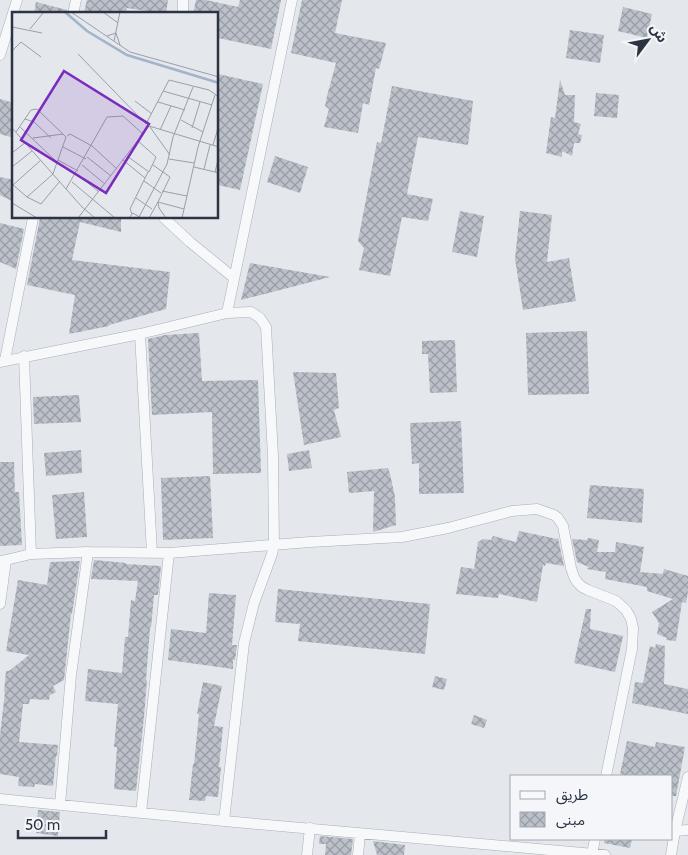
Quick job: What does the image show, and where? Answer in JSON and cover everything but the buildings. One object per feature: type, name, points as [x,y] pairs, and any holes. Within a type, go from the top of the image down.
[{"type":"street","points":[[13,12],[17,0]]},
{"type":"street","points":[[227,313],[292,0]]},
{"type":"street","points":[[1,49],[12,15]]},
{"type":"street","points":[[33,219],[3,361],[140,334],[227,313],[251,312],[260,318],[266,327],[273,456],[274,544],[254,602],[244,644],[224,821]]},
{"type":"street","points":[[165,219],[234,278]]},
{"type":"street","points":[[140,334],[152,553]]},
{"type":"street","points":[[24,356],[31,554]]},
{"type":"street","points":[[0,604],[3,561],[31,554],[88,552],[169,553],[274,544],[402,537],[448,528],[512,510],[537,509],[554,515],[563,526],[571,568],[577,582],[588,590],[616,600],[626,610],[631,619],[633,628],[632,649],[606,775]]},
{"type":"street","points":[[60,804],[72,675],[88,552]]},
{"type":"street","points":[[141,813],[169,553]]},
{"type":"street","points":[[671,855],[688,777]]},
{"type":"street","points":[[0,799],[310,828],[519,851],[605,855]]},
{"type":"street","points":[[307,855],[310,828]]},
{"type":"street","points":[[675,831],[688,830]]},
{"type":"street","points":[[358,855],[360,834]]},
{"type":"street","points":[[592,854],[595,840]]}]
